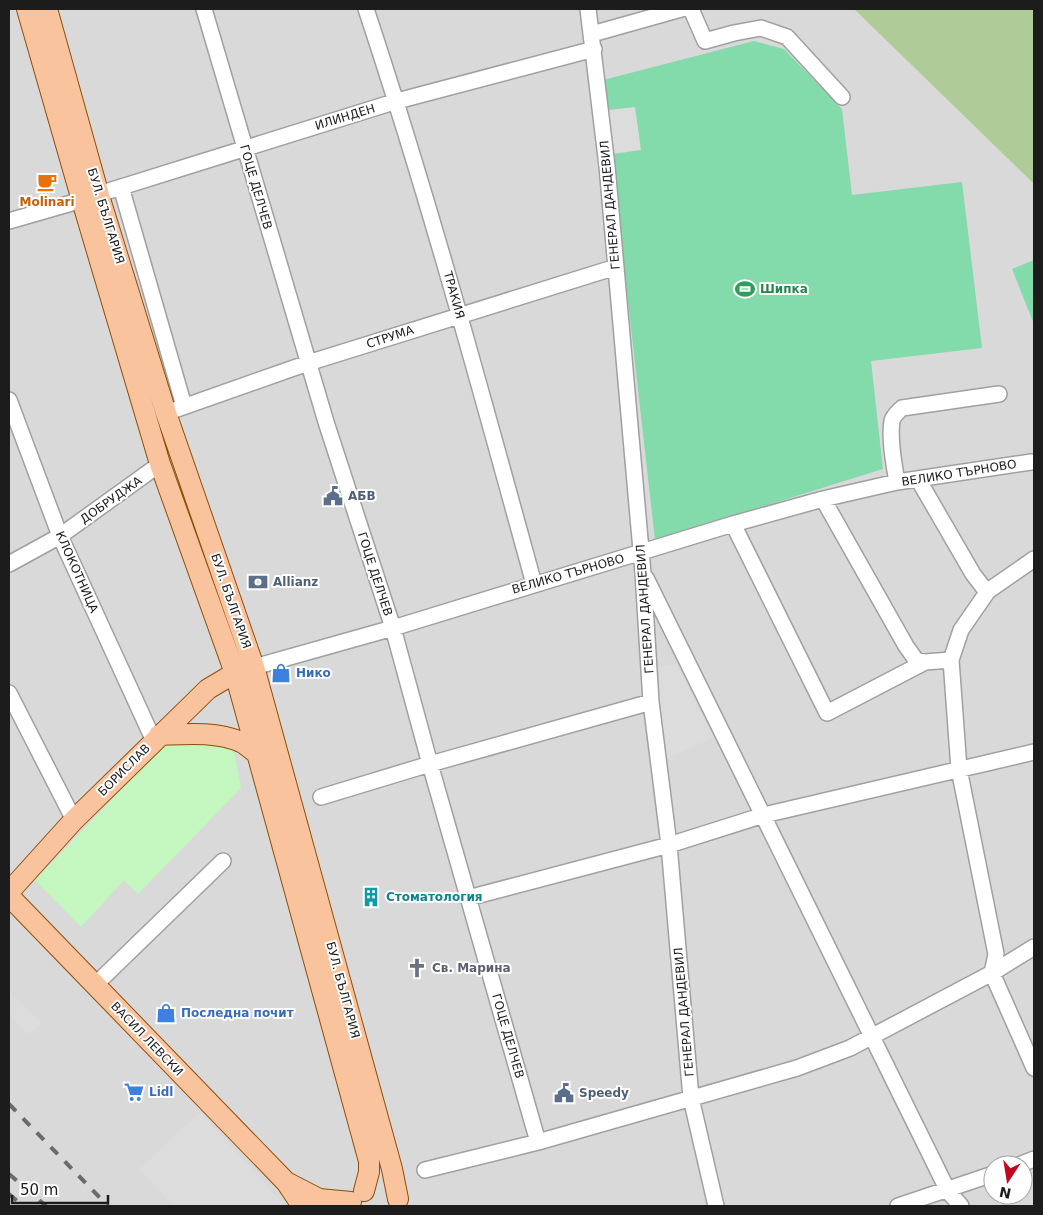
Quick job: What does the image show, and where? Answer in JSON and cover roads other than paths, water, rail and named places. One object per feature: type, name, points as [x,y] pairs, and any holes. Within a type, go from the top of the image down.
[{"type":"main road","name":"БУЛ. БЪЛГАРИЯ","points":[[27,9],[90,197],[175,409],[244,670],[384,1140],[400,1203]]},
{"type":"main road","name":"БУЛ. БЪЛГАРИЯ","points":[[47,9],[90,197],[160,464],[244,670],[257,754],[369,1161],[369,1172],[355,1200]]},
{"type":"main road","name":"БОРИСЛАВ","points":[[9,892],[74,820],[156,738],[208,689],[244,670]]},
{"type":"main road","points":[[156,738],[194,733],[213,734],[242,742],[257,754]]},
{"type":"main road","name":"ВАСИЛ ЛЕВСКИ","points":[[9,896],[286,1182],[302,1206]]},
{"type":"main road","name":"ВАСИЛ ЛЕВСКИ","points":[[286,1182],[319,1199],[355,1200],[372,1188],[385,1190],[400,1203]]},
{"type":"street","name":"ГОЦЕ ДЕЛЧЕВ","points":[[204,9],[308,364],[392,628],[538,1142]]},
{"type":"street","name":"ТРАКИЯ","points":[[366,9],[397,101],[460,315],[534,584]]},
{"type":"street","name":"ГЕНЕРАЛ ДАНДЕВИЛ","points":[[588,9],[616,267],[643,573],[651,702],[669,845],[691,1098],[716,1206]]},
{"type":"street","name":"ИЛИНДЕН","points":[[9,221],[593,42],[681,9]]},
{"type":"street","points":[[691,9],[705,41],[762,28],[787,37],[842,97]]},
{"type":"street","points":[[121,187],[175,409]]},
{"type":"street","name":"СТРУМА","points":[[175,409],[460,315],[616,267]]},
{"type":"street","points":[[897,482],[892,449],[892,421],[897,412],[902,408],[999,394]]},
{"type":"street","name":"КЛОКОТНИЦА","points":[[9,400],[60,536],[156,738]]},
{"type":"street","name":"ВЕЛИКО ТЪРНОВО","points":[[244,670],[392,628],[733,524],[823,500],[897,482],[1031,462]]},
{"type":"street","name":"ДОБРУДЖА","points":[[9,564],[60,536],[160,464]]},
{"type":"street","points":[[918,479],[973,574],[988,591]]},
{"type":"street","points":[[823,500],[906,646],[916,660],[925,662],[950,660]]},
{"type":"street","points":[[733,524],[827,713],[925,662]]},
{"type":"street","points":[[1034,559],[988,591],[961,630],[950,660],[959,768],[996,954],[992,973],[1034,1068]]},
{"type":"street","points":[[643,573],[948,1190],[961,1206]]},
{"type":"street","points":[[648,647],[657,638],[666,636],[678,644]]},
{"type":"street","points":[[9,693],[74,820]]},
{"type":"street","points":[[321,797],[430,764],[651,702]]},
{"type":"street","points":[[468,898],[669,845],[764,815],[1034,752]]},
{"type":"street","points":[[95,985],[223,861]]},
{"type":"street","points":[[424,1170],[538,1142],[797,1068],[850,1048],[992,973],[1034,947]]},
{"type":"street","points":[[898,1206],[983,1178]]},
{"type":"railway","points":[[9,1104],[108,1206]]},
{"type":"railway","points":[[9,1174],[46,1206]]},
{"type":"railway","points":[[9,1194],[23,1206]]},
{"type":"place","name":"Molinari","points":[[47,182]]},
{"type":"place","name":"Шипка","points":[[745,289]]},
{"type":"place","name":"АБВ","points":[[333,496]]},
{"type":"place","name":"Allianz","points":[[258,582]]},
{"type":"place","name":"Нико","points":[[281,673]]},
{"type":"place","name":"Стоматология","points":[[371,897]]},
{"type":"place","name":"Св. Марина","points":[[417,968]]},
{"type":"place","name":"Последна почит","points":[[166,1013]]},
{"type":"place","name":"Lidl","points":[[134,1092]]},
{"type":"place","name":"Speedy","points":[[564,1093]]}]
